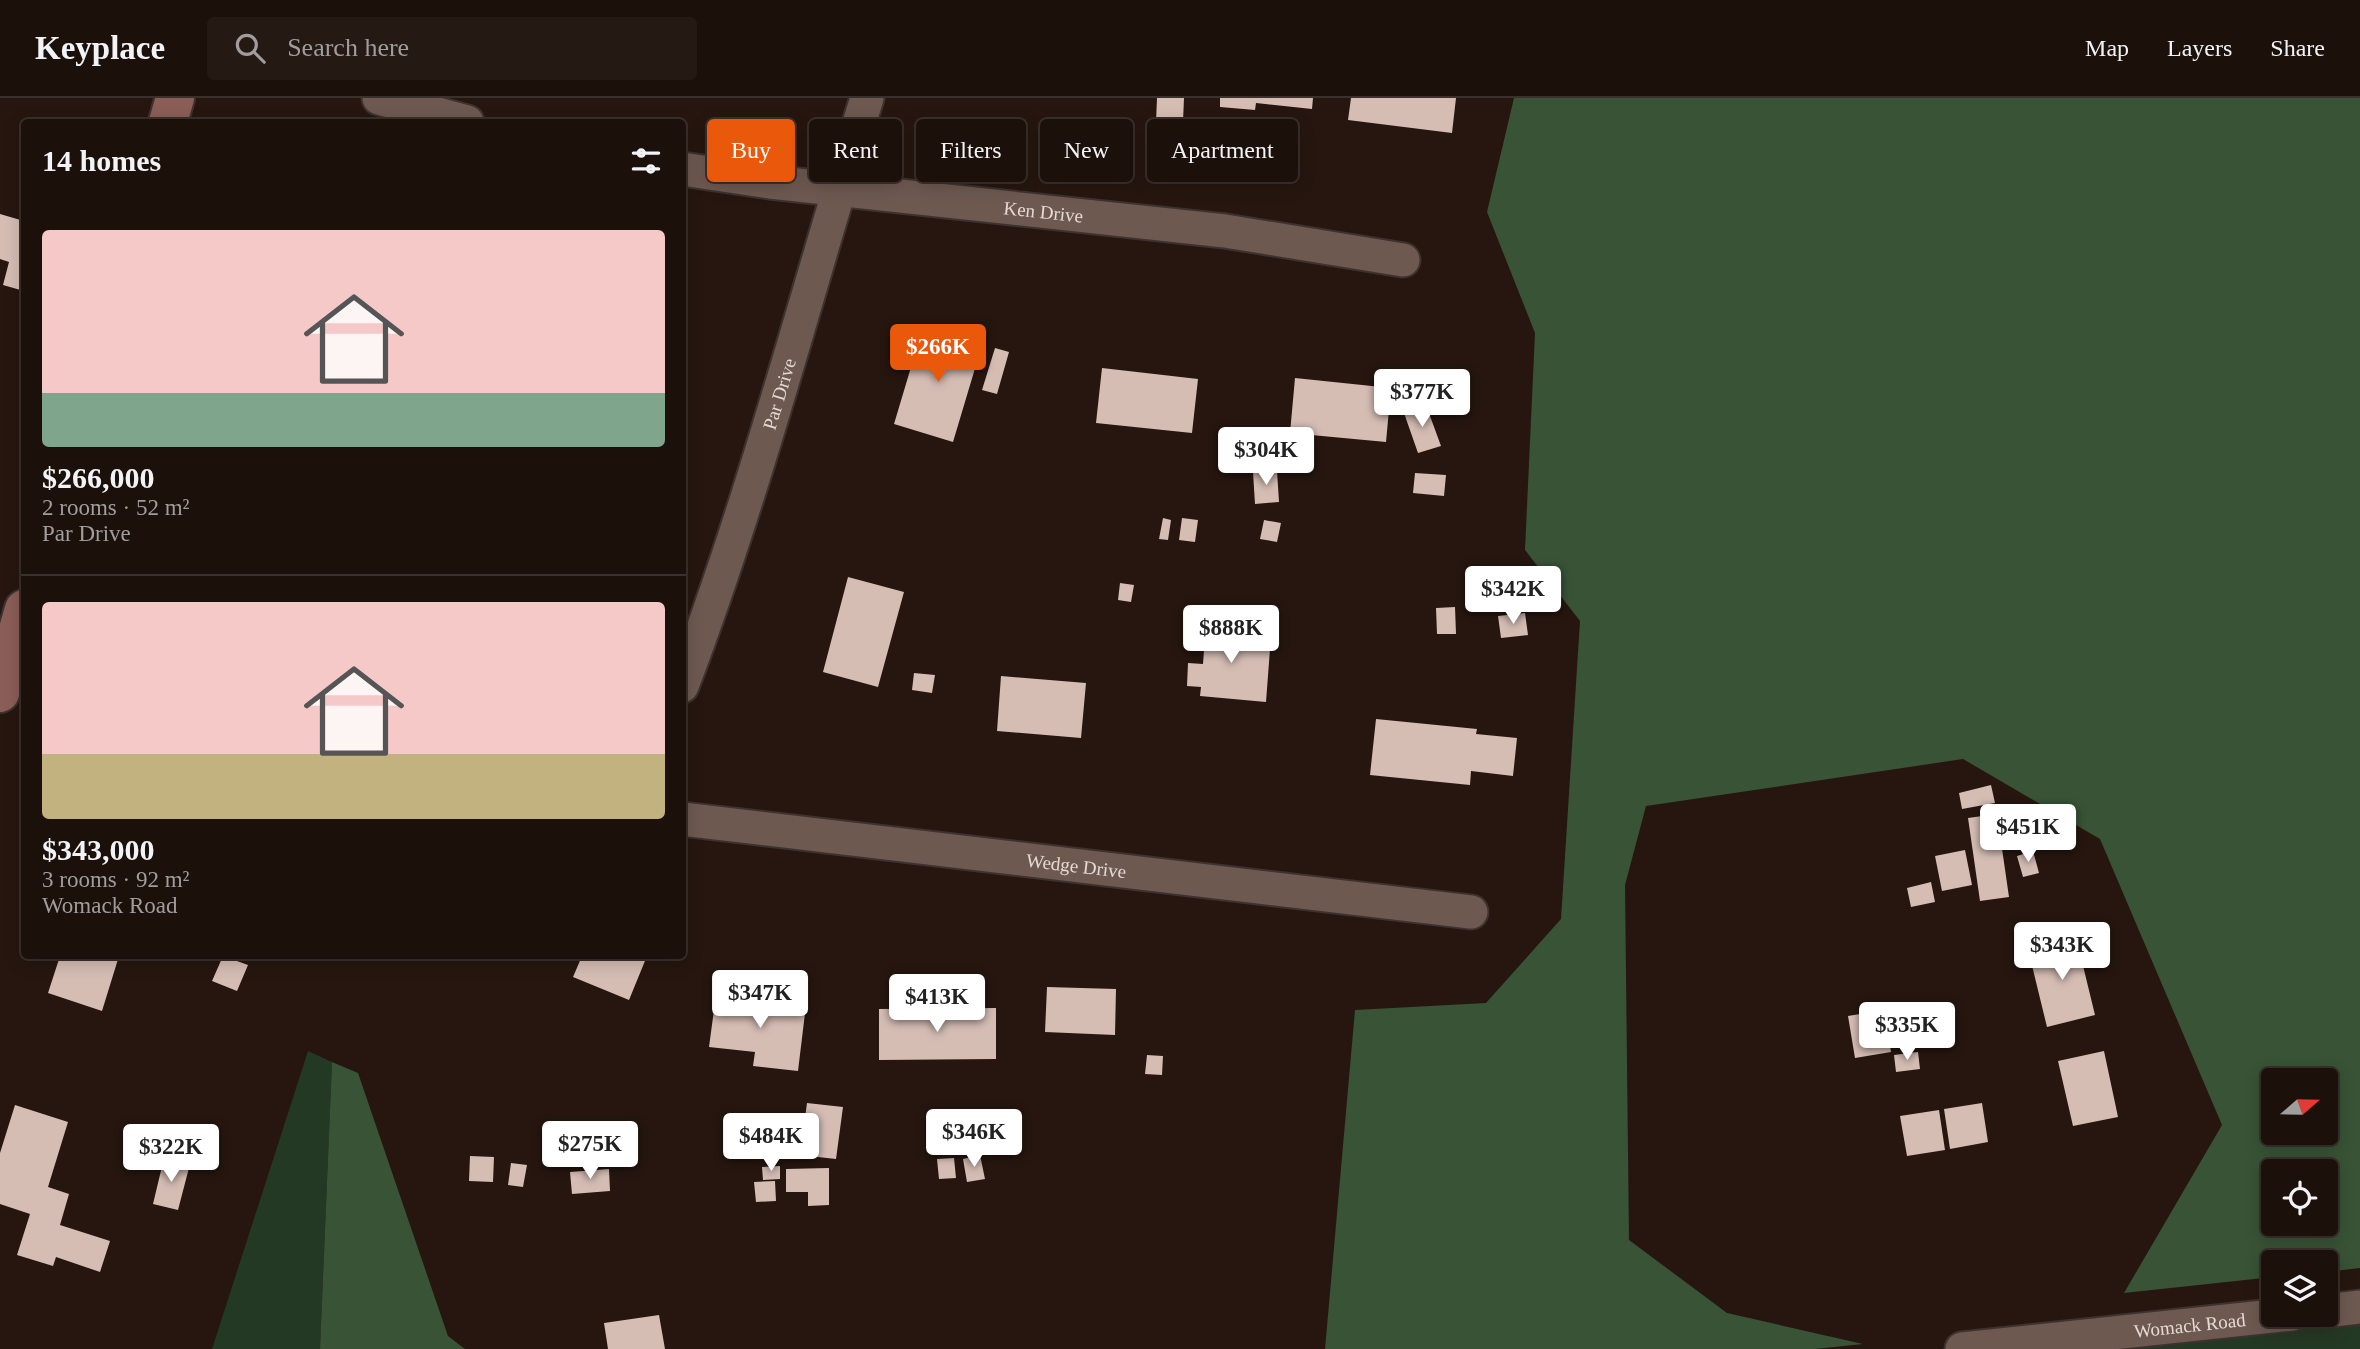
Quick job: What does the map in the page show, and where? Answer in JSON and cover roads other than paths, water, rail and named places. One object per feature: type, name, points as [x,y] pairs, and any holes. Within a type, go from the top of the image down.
[{"type":"street","points":[[169,119],[175,98]]},
{"type":"street","points":[[379,98],[456,119]]},
{"type":"street","name":"Par Drive","points":[[686,675],[710,612],[777,399],[867,98]]},
{"type":"street","name":"Ken Drive","points":[[686,170],[839,190],[1225,231],[1404,260]]},
{"type":"street","points":[[0,693],[21,620]]},
{"type":"street","name":"Wedge Drive","points":[[686,819],[1471,912]]},
{"type":"street","points":[[2338,1310],[2360,1307]]},
{"type":"street","name":"Womack Road","points":[[1962,1349],[2261,1317]]}]
